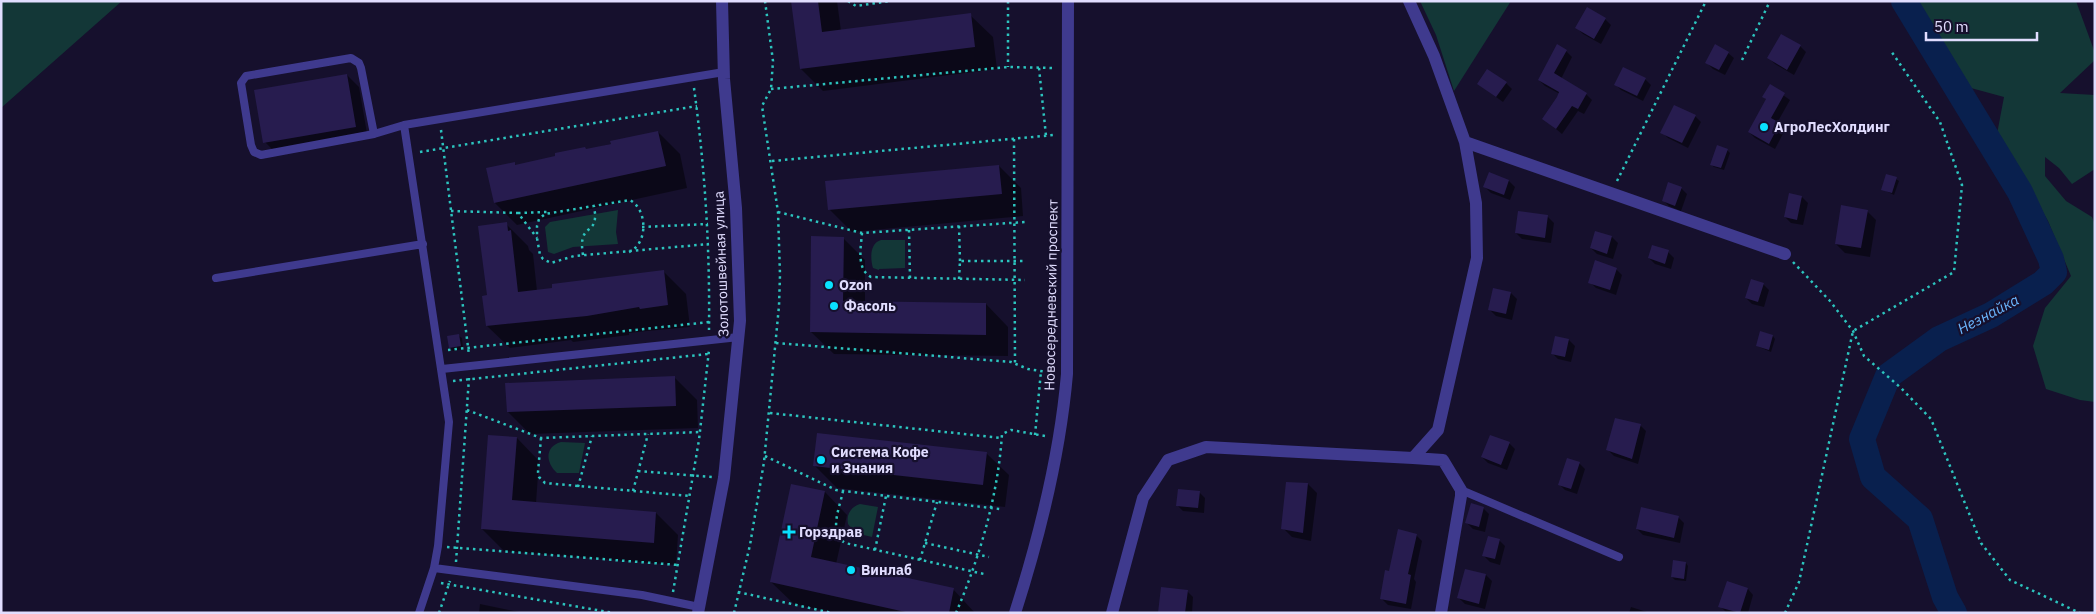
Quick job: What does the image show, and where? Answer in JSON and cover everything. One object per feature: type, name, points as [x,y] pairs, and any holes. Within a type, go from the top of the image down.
[{"type":"street","name":"Золотошвейная улица","points":[[698,610],[724,478],[739,337],[739,264],[724,72],[722,1]]},
{"type":"street","name":"Новосередневский проспект","points":[[1015,613],[1037,543],[1058,439],[1067,374],[1068,1]]},
{"type":"street","points":[[1409,1],[1434,56],[1465,142],[1476,203],[1477,258],[1438,430],[1413,458]]},
{"type":"street","points":[[1465,142],[1785,254]]},
{"type":"street","points":[[1112,613],[1143,498],[1168,460],[1206,447],[1443,460],[1460,490],[1441,613]]},
{"type":"lane","points":[[374,134],[361,68],[359,63],[351,58],[246,76],[241,83],[252,150],[261,155],[374,134],[404,125],[724,72]]},
{"type":"lane","points":[[404,125],[442,368],[448,422],[438,546],[434,568],[419,613]]},
{"type":"lane","points":[[216,278],[422,244]]},
{"type":"lane","points":[[442,368],[739,337]]},
{"type":"lane","points":[[1460,490],[1619,557]]},
{"type":"lane","points":[[434,568],[642,595],[698,610]]},
{"type":"path","points":[[734,613],[750,545],[765,456],[776,343],[780,275],[778,212],[772,161],[762,106],[770,89],[773,61],[766,1]]},
{"type":"path","points":[[848,1],[856,6],[889,1]]},
{"type":"path","points":[[1008,1],[1008,68]]},
{"type":"path","points":[[1611,192],[1706,1]]},
{"type":"path","points":[[1742,60],[1770,1]]},
{"type":"path","points":[[1785,613],[1799,582],[1853,330],[1954,272],[1962,185],[1940,122],[1891,51]]},
{"type":"path","points":[[770,89],[1008,68],[1068,69]]},
{"type":"path","points":[[1039,68],[1046,136]]},
{"type":"path","points":[[408,154],[697,106]]},
{"type":"path","points":[[439,613],[454,570],[458,548],[471,365],[440,119]]},
{"type":"path","points":[[772,161],[1068,134]]},
{"type":"path","points":[[1014,139],[1015,362]]},
{"type":"path","points":[[451,211],[551,212],[630,200],[640,209],[643,238],[629,252]]},
{"type":"path","points":[[583,255],[580,242],[583,234],[593,225],[596,219],[594,206]]},
{"type":"path","points":[[551,212],[539,219],[537,226],[540,255],[546,262],[555,263],[574,256],[583,255],[709,244]]},
{"type":"path","points":[[778,212],[862,233],[1025,222]]},
{"type":"path","points":[[518,213],[537,238]]},
{"type":"path","points":[[642,227],[708,224]]},
{"type":"path","points":[[959,226],[959,279]]},
{"type":"path","points":[[909,229],[910,278]]},
{"type":"path","points":[[862,233],[861,266],[867,275],[876,278],[1025,280]]},
{"type":"path","points":[[1785,254],[1830,301],[1853,330],[1864,356],[1931,419],[1981,543],[2010,580],[2080,613]]},
{"type":"path","points":[[960,261],[1025,261]]},
{"type":"path","points":[[439,351],[709,322]]},
{"type":"path","points":[[776,343],[1015,362],[1026,369],[1067,374]]},
{"type":"path","points":[[444,382],[708,354]]},
{"type":"path","points":[[1035,435],[1040,371]]},
{"type":"path","points":[[467,410],[540,438],[700,432]]},
{"type":"path","points":[[770,413],[1001,438]]},
{"type":"path","points":[[956,613],[973,571],[991,508],[1002,434],[1007,430],[1058,439]]},
{"type":"path","points":[[633,491],[648,434]]},
{"type":"path","points":[[578,487],[592,436]]},
{"type":"path","points":[[540,438],[538,472],[541,480],[550,485],[690,496]]},
{"type":"path","points":[[765,456],[825,485],[843,491],[1000,509]]},
{"type":"path","points":[[638,471],[724,478]]},
{"type":"path","points":[[843,491],[835,527],[837,536],[845,543],[984,574]]},
{"type":"path","points":[[874,550],[886,496]]},
{"type":"path","points":[[920,560],[937,502]]},
{"type":"path","points":[[925,543],[989,557]]},
{"type":"path","points":[[438,546],[678,565]]},
{"type":"path","points":[[430,581],[614,613]]},
{"type":"path","points":[[738,592],[832,613]]},
{"type":"green space","points":[[1,1],[122,1],[1,108]]},
{"type":"green space","points":[[1420,1],[1511,1],[1454,91],[1436,35]]},
{"type":"green space","points":[[1918,1],[2076,1],[2095,53],[2095,60],[2060,93],[2095,95],[2095,169],[2072,184],[2059,168],[2045,157],[2045,176],[2066,201],[2092,217],[2095,225],[2095,402],[2080,400],[2046,389],[2033,346],[2045,308],[2071,276],[2048,221],[1997,134],[2004,97],[1971,88]]},
{"type":"green space","points":[[618,210],[616,232],[618,244],[573,247],[554,254],[548,252],[545,227],[550,222]]},
{"type":"green space","points":[[881,240],[905,240],[905,268],[879,270],[873,268],[871,256],[873,248]]},
{"type":"green space","points":[[561,442],[585,443],[579,473],[557,473],[553,469],[548,456],[549,451],[555,444]]},
{"type":"green space","points":[[860,504],[878,507],[872,537],[855,533],[848,524],[850,511]]},
{"type":"building","points":[[791,1],[818,1],[822,32],[971,13],[975,47],[800,69]]},
{"type":"building","points":[[1587,7],[1606,18],[1594,39],[1575,28]]},
{"type":"building","points":[[1781,34],[1801,45],[1787,70],[1767,58]]},
{"type":"building","points":[[1557,44],[1567,50],[1554,73],[1587,93],[1578,109],[1572,106],[1556,129],[1542,119],[1559,92],[1538,80]]},
{"type":"building","points":[[1715,44],[1729,52],[1719,70],[1705,63]]},
{"type":"building","points":[[1623,67],[1646,78],[1637,96],[1614,85]]},
{"type":"building","points":[[1487,69],[1507,82],[1496,97],[1477,84]]},
{"type":"building","points":[[347,74],[356,127],[263,143],[254,90]]},
{"type":"building","points":[[1770,84],[1785,93],[1771,118],[1780,123],[1769,144],[1748,132],[1766,99],[1762,97]]},
{"type":"building","points":[[1674,105],[1696,115],[1682,143],[1660,133]]},
{"type":"building","points":[[658,131],[666,166],[494,203],[486,168],[515,162],[515,165],[555,156],[555,153],[611,144],[610,141]]},
{"type":"building","points":[[1717,145],[1728,149],[1721,168],[1710,165]]},
{"type":"building","points":[[999,165],[1002,194],[828,210],[825,181]]},
{"type":"building","points":[[1489,172],[1509,180],[1504,195],[1483,187]]},
{"type":"building","points":[[1886,174],[1897,177],[1892,193],[1881,190]]},
{"type":"building","points":[[1668,182],[1682,187],[1675,206],[1662,201]]},
{"type":"building","points":[[1789,193],[1802,196],[1797,220],[1784,217]]},
{"type":"building","points":[[1841,205],[1868,210],[1861,248],[1835,244]]},
{"type":"building","points":[[1518,211],[1548,215],[1545,238],[1515,233]]},
{"type":"building","points":[[507,222],[508,231],[511,230],[518,292],[552,288],[552,284],[664,270],[668,305],[640,309],[639,307],[587,316],[486,326],[482,296],[487,295],[478,226]]},
{"type":"building","points":[[1595,231],[1612,236],[1607,254],[1590,248]]},
{"type":"building","points":[[811,236],[844,237],[843,301],[986,303],[986,335],[810,332]]},
{"type":"building","points":[[1652,245],[1669,250],[1665,264],[1648,258]]},
{"type":"building","points":[[1595,260],[1617,268],[1610,290],[1588,283]]},
{"type":"building","points":[[1751,279],[1764,283],[1758,302],[1745,298]]},
{"type":"building","points":[[1493,288],[1511,292],[1506,314],[1488,310]]},
{"type":"building","points":[[1760,331],[1773,335],[1769,350],[1756,346]]},
{"type":"building","points":[[459,334],[461,346],[449,348],[447,336]]},
{"type":"building","points":[[1555,336],[1569,339],[1565,357],[1551,354]]},
{"type":"building","points":[[675,376],[676,406],[507,412],[505,383]]},
{"type":"building","points":[[1615,418],[1641,424],[1632,459],[1606,450]]},
{"type":"building","points":[[817,433],[987,452],[983,485],[813,466]]},
{"type":"building","points":[[488,435],[517,437],[512,500],[656,512],[654,543],[481,529]]},
{"type":"building","points":[[1490,435],[1510,442],[1501,465],[1481,457]]},
{"type":"building","points":[[1567,458],[1580,462],[1571,489],[1558,485]]},
{"type":"building","points":[[1286,482],[1308,483],[1303,533],[1281,529]]},
{"type":"building","points":[[791,484],[825,491],[811,557],[954,588],[949,613],[910,613],[770,582]]},
{"type":"building","points":[[1178,489],[1200,491],[1198,508],[1176,506]]},
{"type":"building","points":[[1471,503],[1484,507],[1479,527],[1465,523]]},
{"type":"building","points":[[1641,507],[1679,516],[1674,538],[1636,529]]},
{"type":"building","points":[[1398,529],[1417,534],[1408,574],[1411,575],[1406,604],[1380,599],[1385,570],[1389,571]]},
{"type":"building","points":[[1488,536],[1500,539],[1495,559],[1482,556]]},
{"type":"building","points":[[1673,560],[1686,562],[1684,579],[1671,577]]},
{"type":"building","points":[[1465,569],[1486,574],[1479,604],[1457,598]]},
{"type":"building","points":[[1727,581],[1748,588],[1740,613],[1718,607]]},
{"type":"building","points":[[1161,587],[1188,590],[1185,613],[1158,613]]},
{"type":"waterway","name":"Незнайка","points":[[1904,1],[2020,192],[2051,259],[2054,272],[2043,283],[1991,315],[1939,339],[1888,376],[1862,439],[1873,477],[1920,519],[1945,597],[1954,613]]},
{"type":"place","name":"АгроЛесХолдинг","points":[[1764,127]]},
{"type":"place","name":"Ozon","points":[[829,285]]},
{"type":"place","name":"Фасоль","points":[[834,306]]},
{"type":"place","name":"Система Кофе и Знания","points":[[821,460]]},
{"type":"place","name":"Горздрав","points":[[789,532]]},
{"type":"place","name":"Винлаб","points":[[851,570]]}]
